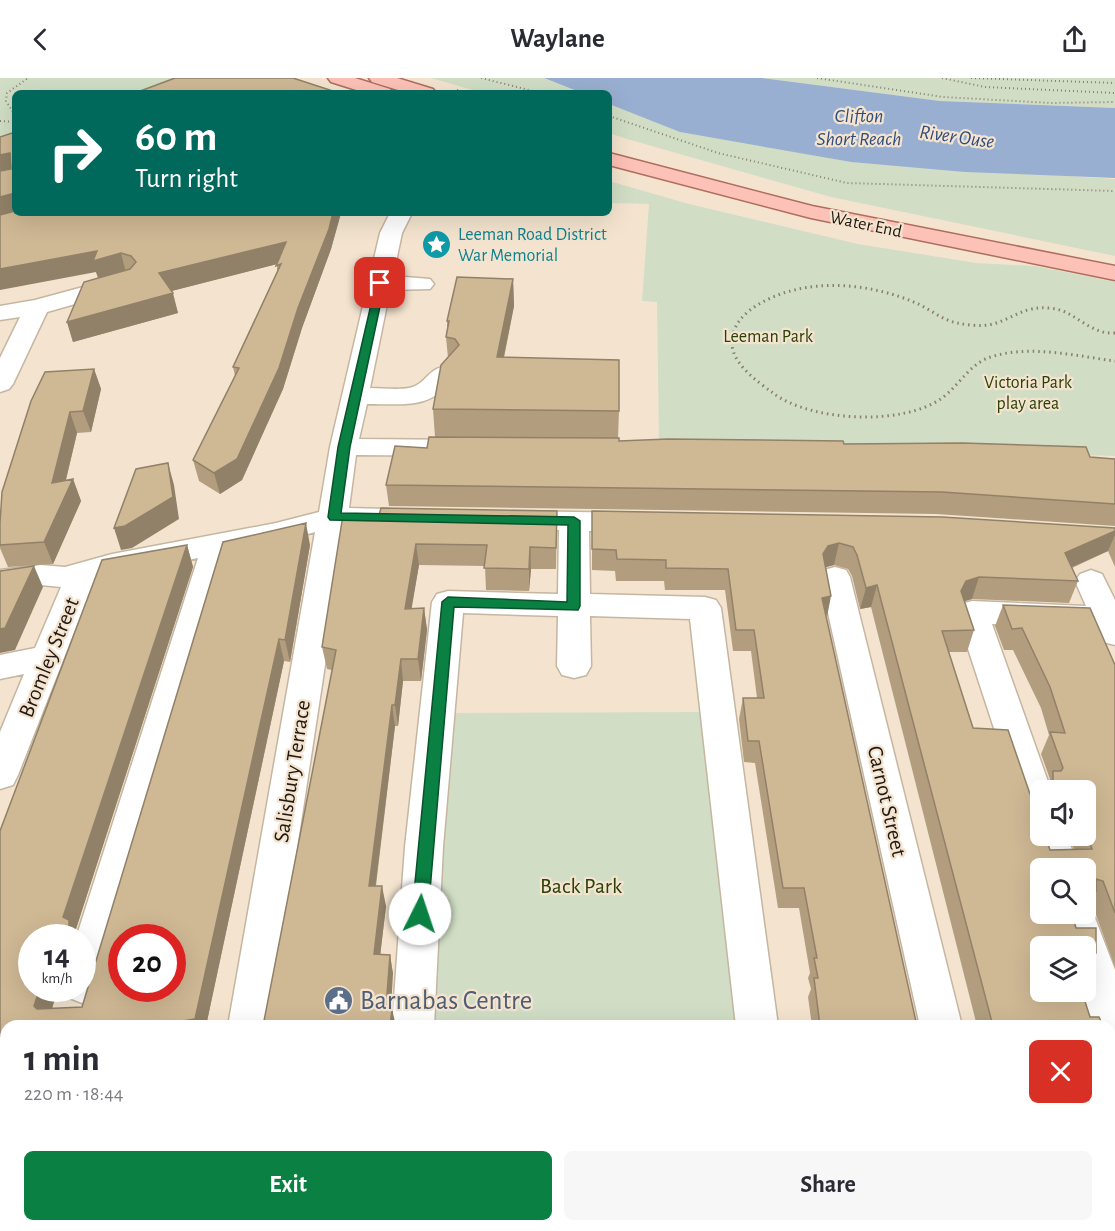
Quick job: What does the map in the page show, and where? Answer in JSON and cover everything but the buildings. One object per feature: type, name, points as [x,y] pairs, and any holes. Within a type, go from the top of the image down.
[{"type":"main road","points":[[337,78],[375,90]]},
{"type":"main road","points":[[378,78],[417,90]]},
{"type":"main road","name":"Water End","points":[[613,157],[673,177],[811,213],[1115,273]]},
{"type":"street","name":"Salisbury Terrace","points":[[250,1020],[344,447],[391,233],[400,216]]},
{"type":"street","points":[[0,313],[36,307],[127,282]]},
{"type":"street","points":[[380,283],[422,284]]},
{"type":"street","points":[[0,384],[36,307]]},
{"type":"street","points":[[355,396],[418,396],[446,373]]},
{"type":"street","points":[[344,447],[497,448]]},
{"type":"street","points":[[0,581],[41,575],[65,577],[112,564],[277,533],[334,517],[416,518]]},
{"type":"street","points":[[485,519],[658,522]]},
{"type":"street","points":[[574,521],[574,666]]},
{"type":"street","points":[[96,940],[217,545]]},
{"type":"street","name":"Bromley Street","points":[[1,769],[82,573]]},
{"type":"street","name":"Carnot Street","points":[[835,577],[940,1020]]},
{"type":"street","points":[[1091,581],[1112,624]]},
{"type":"street","points":[[413,1020],[424,847],[448,602],[705,608],[756,1020]]},
{"type":"street","points":[[1030,782],[972,612],[1112,624]]},
{"type":"street","points":[[0,667],[48,657]]},
{"type":"street","points":[[1078,924],[1112,1020]]},
{"type":"path","points":[[12,110],[6,101],[7,93],[28,78]]},
{"type":"path","points":[[481,78],[529,90]]},
{"type":"path","points":[[817,78],[943,97],[1051,103],[1115,102]]},
{"type":"path","points":[[942,78],[972,84],[1039,90],[1115,93]]},
{"type":"path","points":[[971,78],[1115,83]]},
{"type":"path","points":[[612,117],[701,149],[847,183],[1115,192]]},
{"type":"path","points":[[1115,333],[1109,334],[1092,328],[1070,314],[1053,308],[1033,308],[993,324],[962,324],[889,294],[856,286],[821,286],[787,291],[761,301],[742,314],[731,331],[731,350],[746,372],[782,399],[820,412],[871,417],[910,412],[940,400],[965,376],[977,360],[990,357],[1015,352],[1115,361]]},
{"type":"green space","points":[[0,78],[216,78],[168,90],[12,90],[12,143],[0,145]]},
{"type":"green space","points":[[431,78],[543,78],[574,90],[473,90]]},
{"type":"green space","points":[[762,78],[1115,78],[1115,108],[940,101]]},
{"type":"green space","points":[[612,105],[683,132],[851,162],[1115,179],[1115,256],[831,197],[612,134]]},
{"type":"green space","name":"Leeman Park","points":[[612,182],[689,204],[858,244],[976,263],[1035,266],[1115,282],[1115,456],[659,443],[657,302],[642,301],[649,204],[612,203]]},
{"type":"green space","name":"Back Park","points":[[703,712],[739,1020],[430,1020],[450,713]]},
{"type":"water","name":"Clifton Short Reach","points":[[544,78],[762,78],[940,101],[1115,108],[1115,178],[965,172],[851,162],[680,132],[612,105],[612,90],[574,90]]},
{"type":"place","name":"Leeman Road District War Memorial","points":[[437,244]]},
{"type":"place","name":"Barnabas Centre","points":[[339,1000]]},
{"type":"route","points":[[380,283],[344,447],[334,517],[574,521],[573,606],[448,602],[424,847],[420,914]]},
{"type":"water label","name":"River Ouse","points":[[957,136]]},
{"type":"park label","name":"Victoria Park play area","points":[[1028,392]]}]
